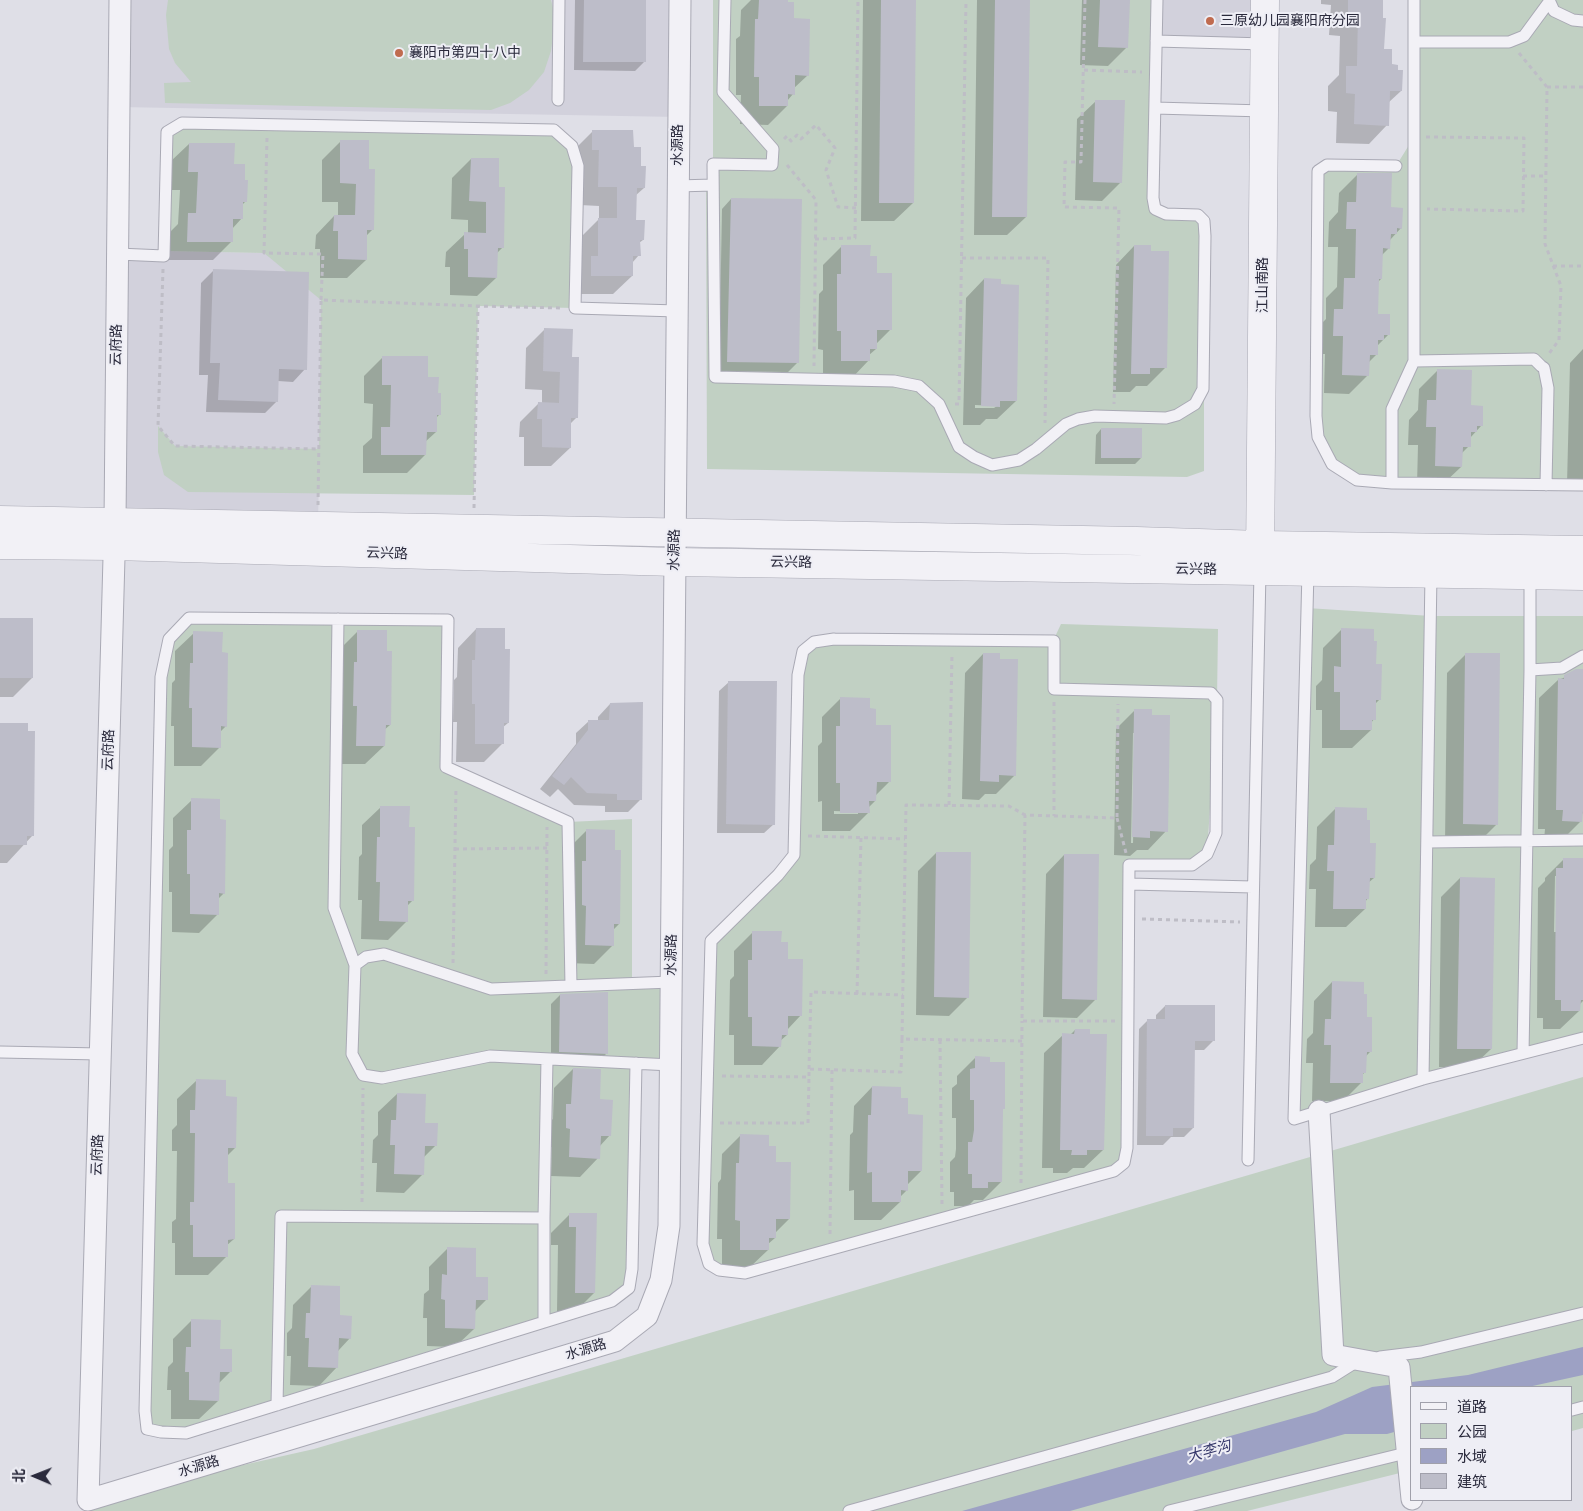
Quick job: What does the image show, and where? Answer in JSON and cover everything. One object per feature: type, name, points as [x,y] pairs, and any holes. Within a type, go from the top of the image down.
[{"type":"street","name":"云府路","points":[[88,1500],[115,534],[120,0]]},
{"type":"street","name":"水源路","points":[[88,1500],[614,1341],[648,1316],[661,1280],[669,1226],[680,0]]},
{"type":"street","name":"江山南路","points":[[1260,558],[1265,0]]},
{"type":"street","name":"云兴路","points":[[0,520],[115,534],[675,562],[1260,558],[1583,550]]},
{"type":"street","name":"云兴路","points":[[0,544],[115,534],[318,525],[1137,541],[1260,558],[1308,571],[1583,576]]},
{"type":"street","points":[[1319,1111],[1333,1355],[1399,1367],[1410,1474]]},
{"type":"lane","points":[[558,100],[559,0]]},
{"type":"lane","points":[[726,0],[724,92],[773,149],[772,165],[713,164],[714,377],[894,381],[919,386],[939,404],[959,447],[974,457],[992,465],[1019,460],[1044,443],[1066,424],[1078,419],[1095,416],[1166,418],[1177,415],[1195,404],[1203,389],[1204,221],[1198,214],[1166,214],[1156,208],[1154,198],[1157,0]]},
{"type":"lane","points":[[1392,483],[1392,409],[1414,361],[1414,0]]},
{"type":"lane","points":[[1414,42],[1509,42],[1524,36],[1549,1],[1554,11],[1573,20],[1583,20]]},
{"type":"lane","points":[[1156,41],[1264,44]]},
{"type":"lane","points":[[1155,108],[1264,111]]},
{"type":"lane","points":[[118,254],[164,256],[167,132],[182,123],[554,130],[572,146],[578,166],[575,308],[677,311]]},
{"type":"lane","points":[[1396,166],[1327,165],[1318,171],[1316,416],[1318,437],[1332,464],[1357,480],[1392,483],[1583,485]]},
{"type":"lane","points":[[677,186],[713,185]]},
{"type":"lane","points":[[1414,361],[1534,359],[1544,368],[1548,388],[1546,484]]},
{"type":"lane","points":[[1248,1160],[1260,558]]},
{"type":"lane","points":[[1308,571],[1294,1119],[1423,1079],[1583,1038]]},
{"type":"lane","points":[[1423,1079],[1431,573]]},
{"type":"lane","points":[[1524,1053],[1530,575]]},
{"type":"lane","points":[[571,986],[568,822],[446,768],[448,620],[189,618],[169,639],[161,677],[145,1401],[147,1429],[161,1432],[186,1432],[612,1301],[629,1288],[632,1269],[636,1063]]},
{"type":"lane","points":[[338,619],[334,908],[355,965],[352,1054],[364,1075],[382,1078],[490,1056],[671,1065]]},
{"type":"lane","points":[[834,639],[1054,641],[1054,690],[1202,692],[1210,693],[1217,700],[1216,833],[1207,854],[1192,865],[1129,865],[1127,1148],[1124,1163],[1114,1171],[745,1273],[720,1270],[709,1264],[703,1244],[710,941],[778,876],[794,855],[798,675],[803,651],[814,642],[834,639]]},
{"type":"lane","points":[[1530,670],[1562,668],[1583,656]]},
{"type":"lane","points":[[1428,842],[1583,840]]},
{"type":"lane","points":[[1129,884],[1254,887]]},
{"type":"lane","points":[[355,965],[366,957],[384,954],[491,989],[671,982]]},
{"type":"lane","points":[[0,1052],[100,1054]]},
{"type":"lane","points":[[544,1322],[547,1059]]},
{"type":"lane","points":[[277,1404],[281,1216],[544,1218]]},
{"type":"lane","points":[[849,1511],[1332,1377],[1358,1360],[1421,1352],[1583,1313]]},
{"type":"lane","points":[[1169,1511],[1408,1449]]},
{"type":"path","points":[[815,239],[855,238],[858,0]]},
{"type":"path","points":[[939,404],[959,404],[966,0]]},
{"type":"path","points":[[1085,0],[1081,162],[1065,162],[1064,207],[1119,208],[1114,417]]},
{"type":"path","points":[[1509,42],[1547,86],[1545,244],[1561,286],[1559,340],[1541,366]]},
{"type":"path","points":[[1084,70],[1155,73]]},
{"type":"path","points":[[1547,86],[1583,87]]},
{"type":"path","points":[[267,125],[264,253],[322,254],[318,525]]},
{"type":"path","points":[[814,379],[816,200],[773,149],[788,136],[791,141],[797,135],[801,139],[816,125],[834,148],[826,170],[838,207],[856,208]]},
{"type":"path","points":[[1414,137],[1524,138],[1523,211],[1414,209]]},
{"type":"path","points":[[1523,176],[1546,176]]},
{"type":"path","points":[[164,256],[158,426],[175,446],[319,449]]},
{"type":"path","points":[[962,258],[1048,258],[1044,443]]},
{"type":"path","points":[[1553,266],[1583,266]]},
{"type":"path","points":[[321,300],[575,308]]},
{"type":"path","points":[[474,529],[478,306]]},
{"type":"path","points":[[949,805],[952,640]]},
{"type":"path","points":[[1054,690],[1054,816]]},
{"type":"path","points":[[1118,691],[1117,818],[1129,865]]},
{"type":"path","points":[[453,976],[456,772]]},
{"type":"path","points":[[809,1069],[901,1072],[906,804],[1009,806],[1024,816],[1117,818]]},
{"type":"path","points":[[546,987],[547,812]]},
{"type":"path","points":[[1021,1197],[1024,816]]},
{"type":"path","points":[[795,836],[905,839]]},
{"type":"path","points":[[857,994],[861,838]]},
{"type":"path","points":[[455,849],[547,848]]},
{"type":"path","points":[[1129,919],[1253,922]]},
{"type":"path","points":[[706,1124],[808,1123],[811,992],[903,995]]},
{"type":"path","points":[[1022,1021],[1128,1021]]},
{"type":"path","points":[[902,1039],[1022,1041]]},
{"type":"path","points":[[940,1040],[942,1219]]},
{"type":"path","points":[[829,1250],[832,1070]]},
{"type":"path","points":[[362,1217],[364,1075]]},
{"type":"path","points":[[707,1076],[809,1077]]},
{"type":"shaded area","name":"襄阳市第四十八中","points":[[120,0],[680,0],[678,117],[119,107]]},
{"type":"shaded area","name":"三原幼儿园襄阳府分园","points":[[1157,0],[1265,0],[1265,44],[1156,41]]},
{"type":"shaded area","points":[[164,251],[323,254],[318,525],[115,521],[118,254]]},
{"type":"green space","name":"襄阳市第四十八中","points":[[168,0],[551,0],[554,12],[554,28],[551,51],[544,72],[529,90],[510,103],[491,110],[165,103],[164,83],[191,82],[175,63],[169,49],[166,15]]},
{"type":"green space","points":[[713,0],[1157,0],[1155,208],[1204,221],[1204,471],[1187,477],[707,469],[706,186],[713,185]]},
{"type":"green space","points":[[1414,0],[1583,0],[1583,485],[1357,480],[1332,464],[1316,416],[1318,171],[1327,165],[1396,166],[1414,137]]},
{"type":"green space","points":[[182,123],[554,130],[572,146],[578,166],[575,308],[478,306],[474,495],[188,492],[164,475],[158,452],[158,426],[175,446],[319,449],[321,300],[264,253],[164,251],[167,132]]},
{"type":"green space","points":[[1307,608],[1431,616],[1583,616],[1583,1038],[1294,1119]]},
{"type":"green space","points":[[189,618],[448,620],[446,767],[568,822],[632,819],[632,983],[671,982],[671,1065],[636,1063],[629,1288],[612,1301],[186,1433],[147,1429],[161,677],[169,639]]},
{"type":"green space","points":[[1061,624],[1218,629],[1217,700],[1207,854],[1192,865],[1129,865],[1124,1163],[745,1273],[719,1270],[703,1244],[711,941],[794,855],[798,675],[814,642],[1053,641]]},
{"type":"green space","points":[[1583,1077],[1583,1428],[1573,1431],[1573,1386],[1410,1386],[1410,1470],[1247,1511],[88,1511],[88,1500],[314,1449]]},
{"type":"water","name":"大李沟","points":[[1583,1347],[1583,1375],[1533,1386],[1410,1386],[1410,1428],[1387,1434],[1345,1434],[1070,1511],[962,1511],[1316,1412],[1372,1387],[1468,1375]]},
{"type":"building","points":[[584,0],[646,0],[646,62],[583,62]]},
{"type":"building","points":[[759,0],[788,0],[788,2],[794,2],[794,18],[810,19],[809,76],[795,75],[795,95],[788,94],[788,106],[759,106],[759,77],[754,77],[755,19],[758,19]]},
{"type":"building","points":[[881,0],[916,0],[914,203],[879,203]]},
{"type":"building","points":[[995,0],[1030,0],[1027,217],[992,217]]},
{"type":"building","points":[[1100,0],[1130,0],[1128,48],[1098,47]]},
{"type":"building","points":[[1348,0],[1383,0],[1383,18],[1386,18],[1384,49],[1392,49],[1392,64],[1398,65],[1398,70],[1403,70],[1402,91],[1390,91],[1389,126],[1354,124],[1355,94],[1346,93],[1346,66],[1357,66],[1358,17],[1348,17]]},
{"type":"building","points":[[1095,100],[1125,100],[1122,183],[1093,182]]},
{"type":"building","points":[[592,130],[633,130],[634,147],[641,147],[641,166],[646,166],[645,188],[637,188],[636,220],[645,220],[644,240],[640,240],[641,256],[633,256],[633,276],[591,276],[591,256],[598,256],[598,218],[617,218],[617,187],[598,187],[599,150],[592,150]]},
{"type":"building","points":[[340,140],[369,140],[369,169],[375,169],[374,230],[367,230],[367,260],[338,259],[338,231],[333,231],[334,215],[355,215],[356,184],[340,183]]},
{"type":"building","points":[[189,143],[235,143],[234,164],[245,164],[245,180],[248,180],[247,202],[243,202],[243,219],[233,219],[233,242],[187,242],[188,213],[196,213],[198,172],[188,172]]},
{"type":"building","points":[[471,158],[499,158],[499,187],[505,187],[504,248],[498,248],[497,278],[468,277],[468,249],[464,249],[464,232],[486,233],[486,202],[469,201]]},
{"type":"building","points":[[1357,173],[1392,173],[1391,207],[1403,208],[1402,229],[1397,228],[1397,234],[1391,234],[1390,249],[1383,248],[1382,279],[1379,279],[1378,314],[1390,314],[1390,335],[1384,335],[1384,340],[1378,340],[1378,355],[1370,355],[1369,376],[1342,375],[1343,336],[1333,336],[1334,309],[1343,309],[1344,278],[1355,278],[1356,229],[1346,229],[1347,202],[1356,202]]},
{"type":"building","points":[[731,198],[802,199],[799,363],[727,362]]},
{"type":"building","points":[[841,245],[871,245],[870,256],[877,256],[877,273],[892,273],[892,330],[877,330],[877,349],[870,349],[870,361],[841,361],[841,331],[837,331],[837,274],[841,274]]},
{"type":"building","points":[[1134,245],[1151,245],[1151,251],[1169,251],[1167,368],[1150,368],[1150,374],[1131,374]]},
{"type":"building","points":[[213,269],[309,272],[307,370],[279,369],[278,402],[218,400],[220,363],[210,363]]},
{"type":"building","points":[[984,278],[1001,279],[1001,284],[1019,285],[1017,401],[1000,401],[1000,407],[981,406]]},
{"type":"building","points":[[544,328],[573,329],[572,357],[579,357],[578,418],[571,418],[571,448],[542,447],[542,419],[537,419],[538,402],[559,403],[560,372],[543,371]]},
{"type":"building","points":[[382,356],[428,356],[428,377],[439,377],[438,393],[441,393],[441,415],[437,415],[437,432],[427,432],[426,455],[381,455],[381,427],[390,427],[391,385],[382,385]]},
{"type":"building","points":[[1437,369],[1472,370],[1471,405],[1483,406],[1483,426],[1477,426],[1477,432],[1471,432],[1471,447],[1463,447],[1462,467],[1435,466],[1436,427],[1426,427],[1427,400],[1436,400]]},
{"type":"building","points":[[1101,428],[1142,428],[1142,458],[1101,458]]},
{"type":"building","points":[[0,618],[33,618],[33,678],[0,678]]},
{"type":"building","points":[[476,628],[505,628],[505,649],[510,649],[509,723],[504,723],[504,744],[475,744],[475,704],[472,704],[472,660],[475,660]]},
{"type":"building","points":[[1341,628],[1374,629],[1374,641],[1377,641],[1376,664],[1382,664],[1381,700],[1376,700],[1376,720],[1372,720],[1372,730],[1340,730],[1340,692],[1334,692],[1334,666],[1341,667]]},
{"type":"building","points":[[357,630],[387,630],[387,651],[392,651],[391,725],[386,725],[385,746],[356,746],[357,706],[353,706],[354,662],[357,662]]},
{"type":"building","points":[[193,631],[223,632],[222,652],[228,653],[227,727],[221,726],[221,748],[192,747],[192,708],[189,708],[190,663],[193,663]]},
{"type":"building","points":[[983,653],[1000,653],[1000,659],[1018,659],[1016,776],[999,775],[999,782],[980,781]]},
{"type":"building","points":[[1465,653],[1500,653],[1498,825],[1463,824]]},
{"type":"building","points":[[1576,669],[1583,669],[1582,822],[1562,821],[1563,810],[1556,810],[1558,678],[1564,679],[1564,675]]},
{"type":"building","points":[[728,681],[777,681],[775,825],[726,824]]},
{"type":"building","points":[[840,697],[870,698],[870,708],[876,709],[876,725],[891,725],[891,782],[877,782],[876,801],[869,801],[870,813],[840,813],[840,783],[836,783],[836,726],[840,726]]},
{"type":"building","points":[[643,702],[642,800],[617,800],[617,794],[587,793],[571,777],[564,785],[552,776],[588,730],[588,720],[609,720],[610,703]]},
{"type":"building","points":[[1134,709],[1152,709],[1152,715],[1170,715],[1168,832],[1150,831],[1150,838],[1132,837]]},
{"type":"building","points":[[0,723],[28,723],[28,731],[35,731],[34,836],[27,836],[27,845],[0,845]]},
{"type":"building","points":[[191,798],[220,799],[220,819],[226,820],[225,894],[219,893],[219,915],[190,914],[190,874],[187,874],[187,830],[191,830]]},
{"type":"building","points":[[380,806],[410,806],[409,827],[415,827],[414,901],[408,901],[408,922],[379,921],[380,882],[376,882],[377,837],[380,837]]},
{"type":"building","points":[[1335,807],[1367,808],[1367,820],[1370,820],[1370,843],[1376,843],[1375,878],[1370,878],[1369,899],[1366,899],[1366,909],[1333,909],[1334,871],[1327,871],[1328,845],[1334,845]]},
{"type":"building","points":[[586,829],[615,830],[615,850],[621,850],[620,924],[614,924],[614,946],[585,945],[586,906],[582,905],[582,861],[586,861]]},
{"type":"building","points":[[936,852],[971,852],[969,998],[934,997]]},
{"type":"building","points":[[1064,854],[1099,854],[1097,1000],[1062,999]]},
{"type":"building","points":[[1563,858],[1583,858],[1583,1000],[1581,1000],[1580,1011],[1561,1011],[1561,1000],[1555,1000],[1556,868],[1563,868]]},
{"type":"building","points":[[1460,877],[1495,878],[1492,1049],[1457,1049]]},
{"type":"building","points":[[752,931],[782,931],[781,942],[788,942],[788,959],[803,959],[802,1016],[788,1016],[788,1035],[782,1035],[781,1047],[752,1046],[752,1017],[748,1017],[748,960],[752,960]]},
{"type":"building","points":[[1332,981],[1364,982],[1364,994],[1367,994],[1367,1017],[1372,1017],[1372,1052],[1367,1052],[1366,1073],[1363,1073],[1363,1083],[1330,1083],[1331,1045],[1324,1045],[1325,1019],[1331,1019]]},
{"type":"building","points":[[608,992],[608,1054],[559,1052],[560,994]]},
{"type":"building","points":[[1165,1005],[1215,1005],[1215,1041],[1195,1041],[1194,1128],[1173,1128],[1173,1136],[1146,1136],[1147,1019],[1165,1019]]},
{"type":"building","points":[[1075,1029],[1090,1029],[1090,1034],[1107,1034],[1104,1150],[1087,1150],[1087,1155],[1071,1155],[1072,1150],[1060,1150],[1062,1033],[1074,1034]]},
{"type":"building","points":[[975,1056],[990,1057],[990,1062],[1005,1062],[1002,1182],[988,1182],[988,1188],[972,1188],[972,1174],[968,1174],[968,1142],[972,1142],[974,1130],[974,1100],[970,1100],[970,1069],[975,1068]]},
{"type":"building","points":[[573,1068],[601,1069],[600,1099],[613,1100],[611,1136],[601,1136],[600,1159],[569,1157],[570,1129],[566,1128],[566,1104],[571,1104]]},
{"type":"building","points":[[196,1079],[226,1080],[226,1096],[237,1097],[236,1148],[228,1148],[228,1183],[235,1183],[235,1239],[228,1240],[228,1257],[193,1257],[193,1225],[190,1225],[190,1202],[194,1202],[195,1133],[190,1133],[190,1110],[195,1110]]},
{"type":"building","points":[[872,1086],[901,1087],[901,1098],[908,1098],[908,1114],[923,1115],[922,1171],[908,1171],[908,1191],[901,1190],[901,1202],[872,1202],[872,1172],[867,1173],[868,1115],[871,1115]]},
{"type":"building","points":[[397,1093],[426,1094],[425,1123],[438,1123],[437,1146],[425,1146],[424,1175],[394,1174],[395,1145],[390,1145],[391,1120],[396,1120]]},
{"type":"building","points":[[740,1134],[769,1135],[769,1146],[776,1146],[776,1162],[791,1162],[790,1219],[776,1219],[776,1238],[769,1238],[769,1250],[740,1250],[740,1221],[735,1220],[736,1163],[739,1163]]},
{"type":"building","points":[[569,1213],[597,1213],[595,1293],[575,1293],[576,1227],[569,1227]]},
{"type":"building","points":[[447,1247],[476,1248],[476,1277],[488,1277],[488,1300],[476,1300],[475,1329],[445,1328],[445,1300],[441,1299],[442,1274],[447,1275]]},
{"type":"building","points":[[311,1285],[340,1286],[340,1315],[352,1316],[351,1339],[339,1338],[338,1368],[308,1367],[309,1338],[305,1338],[306,1313],[310,1313]]},
{"type":"building","points":[[191,1319],[221,1320],[220,1349],[232,1349],[232,1372],[220,1372],[219,1401],[189,1400],[189,1372],[185,1372],[186,1347],[191,1347]]},
{"type":"place","name":"三原幼儿园襄阳府分园","points":[[1210,21]]},
{"type":"place","name":"襄阳市第四十八中","points":[[399,53]]}]
